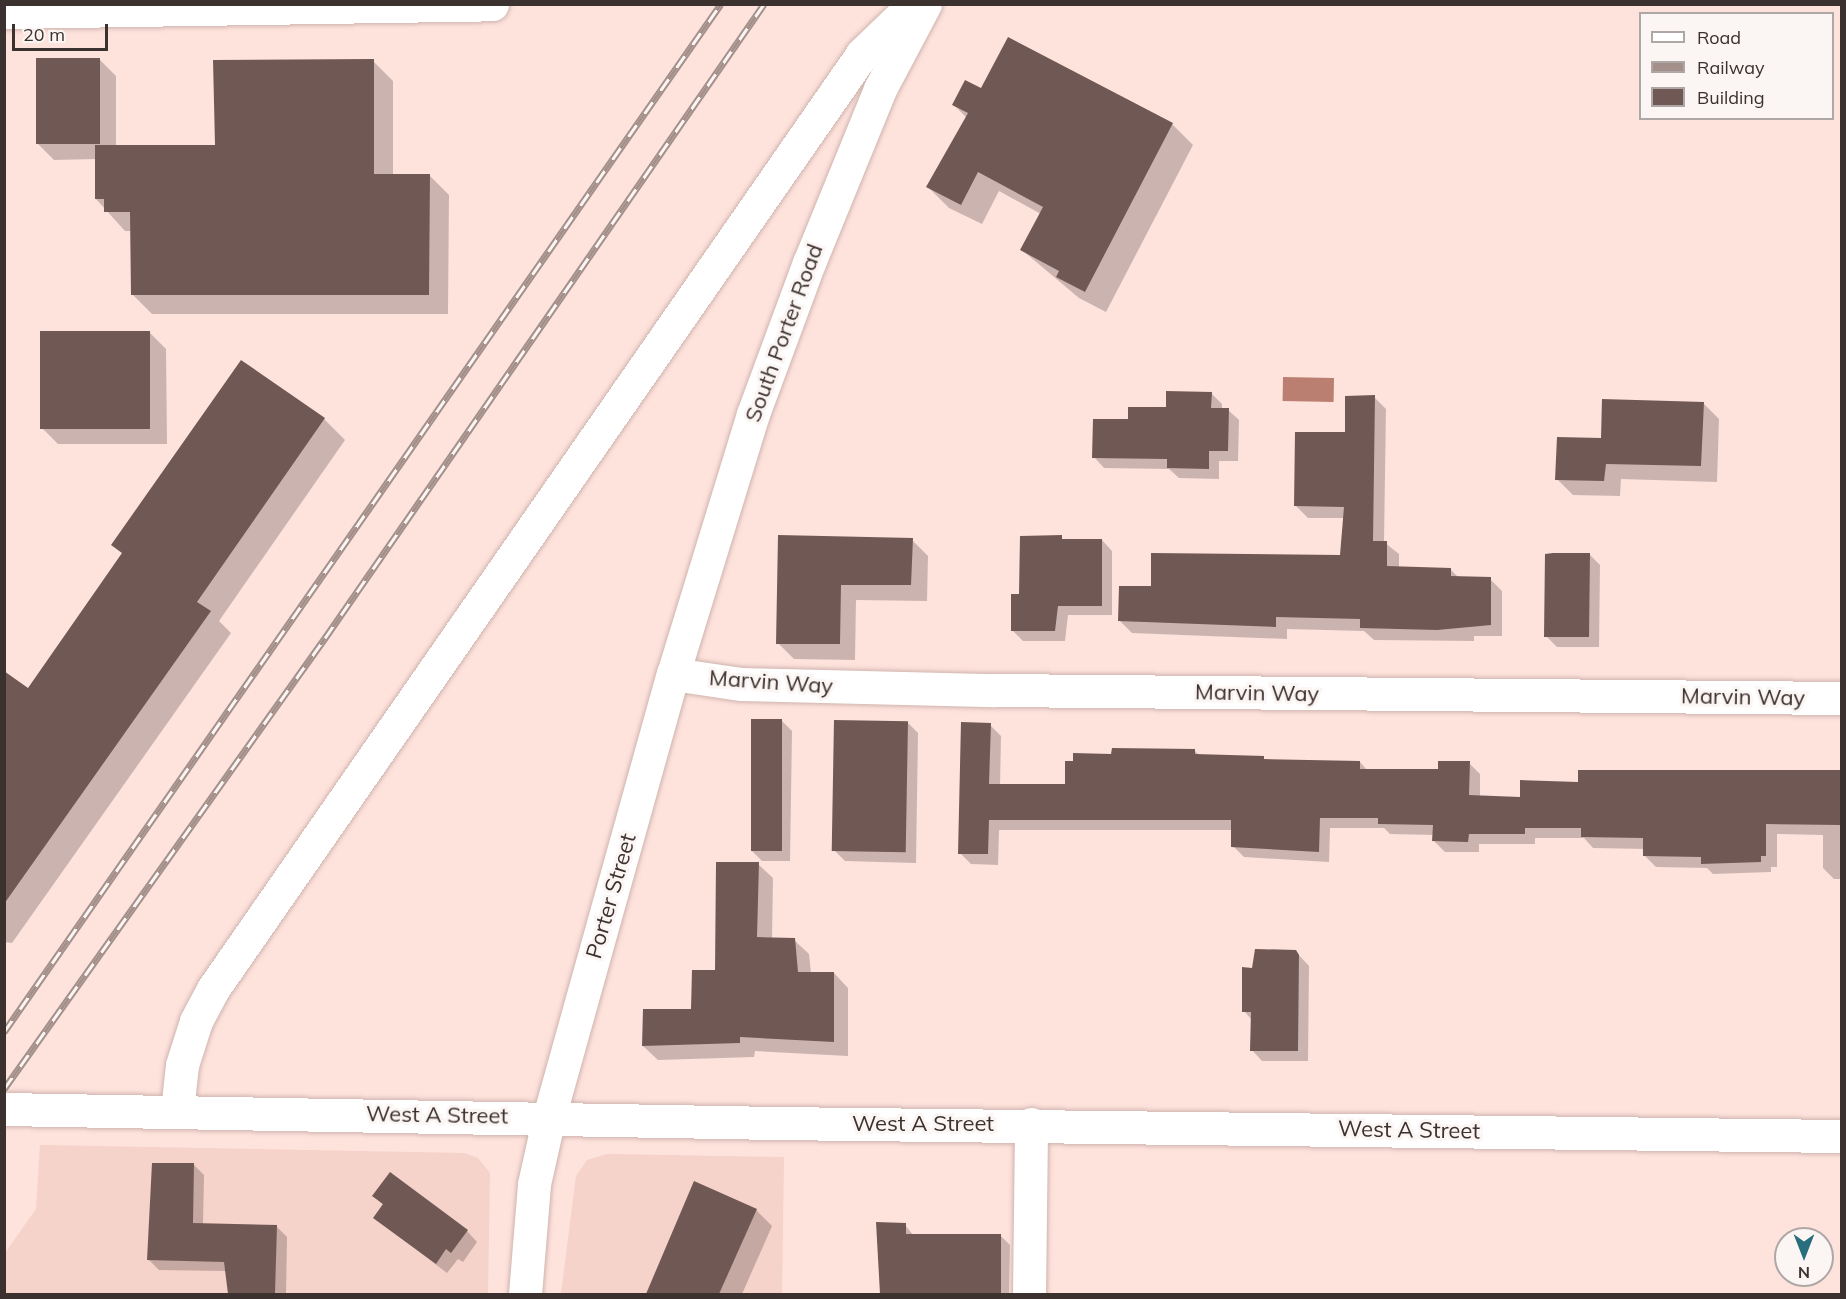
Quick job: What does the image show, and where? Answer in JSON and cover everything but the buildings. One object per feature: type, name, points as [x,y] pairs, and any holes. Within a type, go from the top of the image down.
[{"type":"street","points":[[4,12],[492,4]]},
{"type":"street","points":[[177,1111],[182,1065],[196,1021],[213,989],[862,54],[914,4]]},
{"type":"street","name":"South Porter Road","points":[[673,674],[753,414],[809,263],[880,89],[925,4]]},
{"type":"street","name":"Marvin Way","points":[[673,674],[741,684],[984,690],[1842,698]]},
{"type":"street","name":"Porter Street","points":[[525,1294],[534,1184],[549,1117],[673,674]]},
{"type":"street","name":"West A Street","points":[[4,1109],[1842,1136]]},
{"type":"street","points":[[1029,1294],[1032,1124]]},
{"type":"shaded area","points":[[1283,377],[1334,378],[1334,402],[1283,401]]},
{"type":"shaded area","points":[[40,1145],[464,1153],[478,1158],[490,1173],[488,1294],[5,1294],[5,1253],[36,1209]]},
{"type":"shaded area","points":[[607,1154],[784,1157],[782,1294],[561,1294],[576,1176],[587,1160]]},
{"type":"railway","points":[[4,1032],[721,4]]},
{"type":"railway","points":[[4,1089],[325,638],[764,4]]}]
